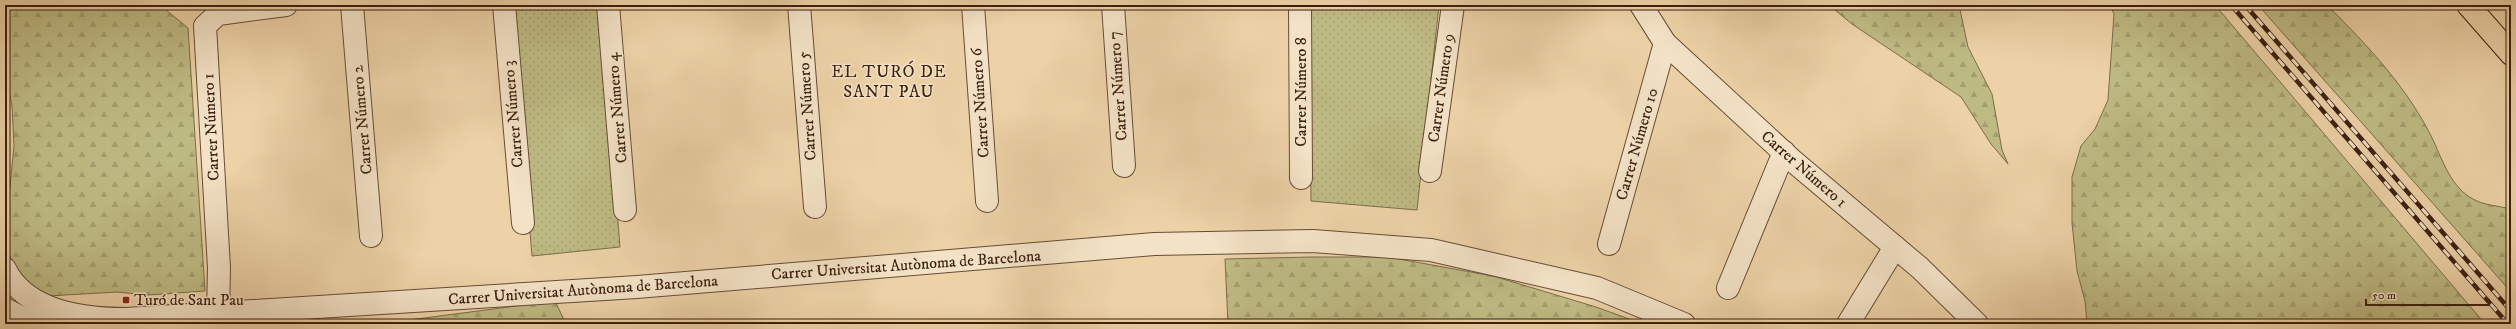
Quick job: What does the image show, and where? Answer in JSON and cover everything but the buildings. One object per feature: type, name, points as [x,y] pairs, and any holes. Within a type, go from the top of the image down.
[{"type":"highway","points":[[2468,5],[2511,54]]},
{"type":"street","name":"Carrer Número 1","points":[[218,314],[219,268],[205,26],[218,14],[286,5]]},
{"type":"street","name":"Carrer Número 2","points":[[352,5],[371,236]]},
{"type":"street","name":"Carrer Número 3","points":[[504,5],[522,223]]},
{"type":"street","name":"Carrer Número 4","points":[[608,5],[625,210]]},
{"type":"street","name":"Carrer Número 5","points":[[799,5],[815,207]]},
{"type":"street","name":"Carrer Número 6","points":[[973,5],[987,201]]},
{"type":"street","name":"Carrer Número 7","points":[[1113,5],[1124,166]]},
{"type":"street","name":"Carrer Número 8","points":[[1300,5],[1301,178]]},
{"type":"street","name":"Carrer Número 9","points":[[1430,171],[1453,5]]},
{"type":"street","name":"Carrer Número 1","points":[[1641,5],[1665,43],[1784,152],[1920,268],[1977,324]]},
{"type":"street","name":"Carrer Número 10","points":[[1609,244],[1665,43]]},
{"type":"street","points":[[1728,288],[1784,152]]},
{"type":"street","name":"Carrer Universitat Autònoma de Barcelona","points":[[5,269],[11,282],[27,297],[66,313],[118,318],[218,314],[637,287],[1154,244],[1313,241],[1431,250],[1597,288],[1684,324]]},
{"type":"street","points":[[1848,324],[1895,247]]},
{"type":"street","points":[[5,309],[22,318],[40,324]]},
{"type":"street","name":"Carrer Universitat Autònoma de Barcelona","points":[[85,324],[118,318]]},
{"type":"green space","points":[[5,5],[160,5],[188,28],[205,291],[147,295],[117,292],[48,296],[29,285],[16,270],[8,251],[6,227],[14,146],[12,106],[5,74]]},
{"type":"green space","points":[[511,5],[600,5],[620,247],[532,256]]},
{"type":"green space","points":[[1309,5],[1439,5],[1417,210],[1311,201]]},
{"type":"green space","points":[[1829,5],[1959,5],[1968,47],[1992,94],[2002,150],[2008,164],[1991,144],[1961,97],[1852,24]]},
{"type":"green space","points":[[2110,5],[2215,5],[2485,324],[2087,324],[2085,301],[2077,271],[2072,223],[2072,177],[2081,146],[2095,129],[2108,100],[2114,14]]},
{"type":"green space","points":[[2258,5],[2327,5],[2358,36],[2400,86],[2424,123],[2449,174],[2459,188],[2477,201],[2511,209],[2511,292]]},
{"type":"green space","points":[[1388,257],[1493,276],[1596,307],[1643,324],[1228,324],[1225,259]]},
{"type":"green space","points":[[5,287],[34,311],[5,298]]},
{"type":"green space","points":[[555,301],[566,324],[378,324]]},
{"type":"railway","points":[[2231,5],[2508,324]]},
{"type":"railway","points":[[2245,5],[2511,311]]},
{"type":"place","name":"Turó de Sant Pau","points":[[126,300]]},
{"type":"district","name":"EL TURÓ DE SANT PAU","points":[[889,82]]}]
